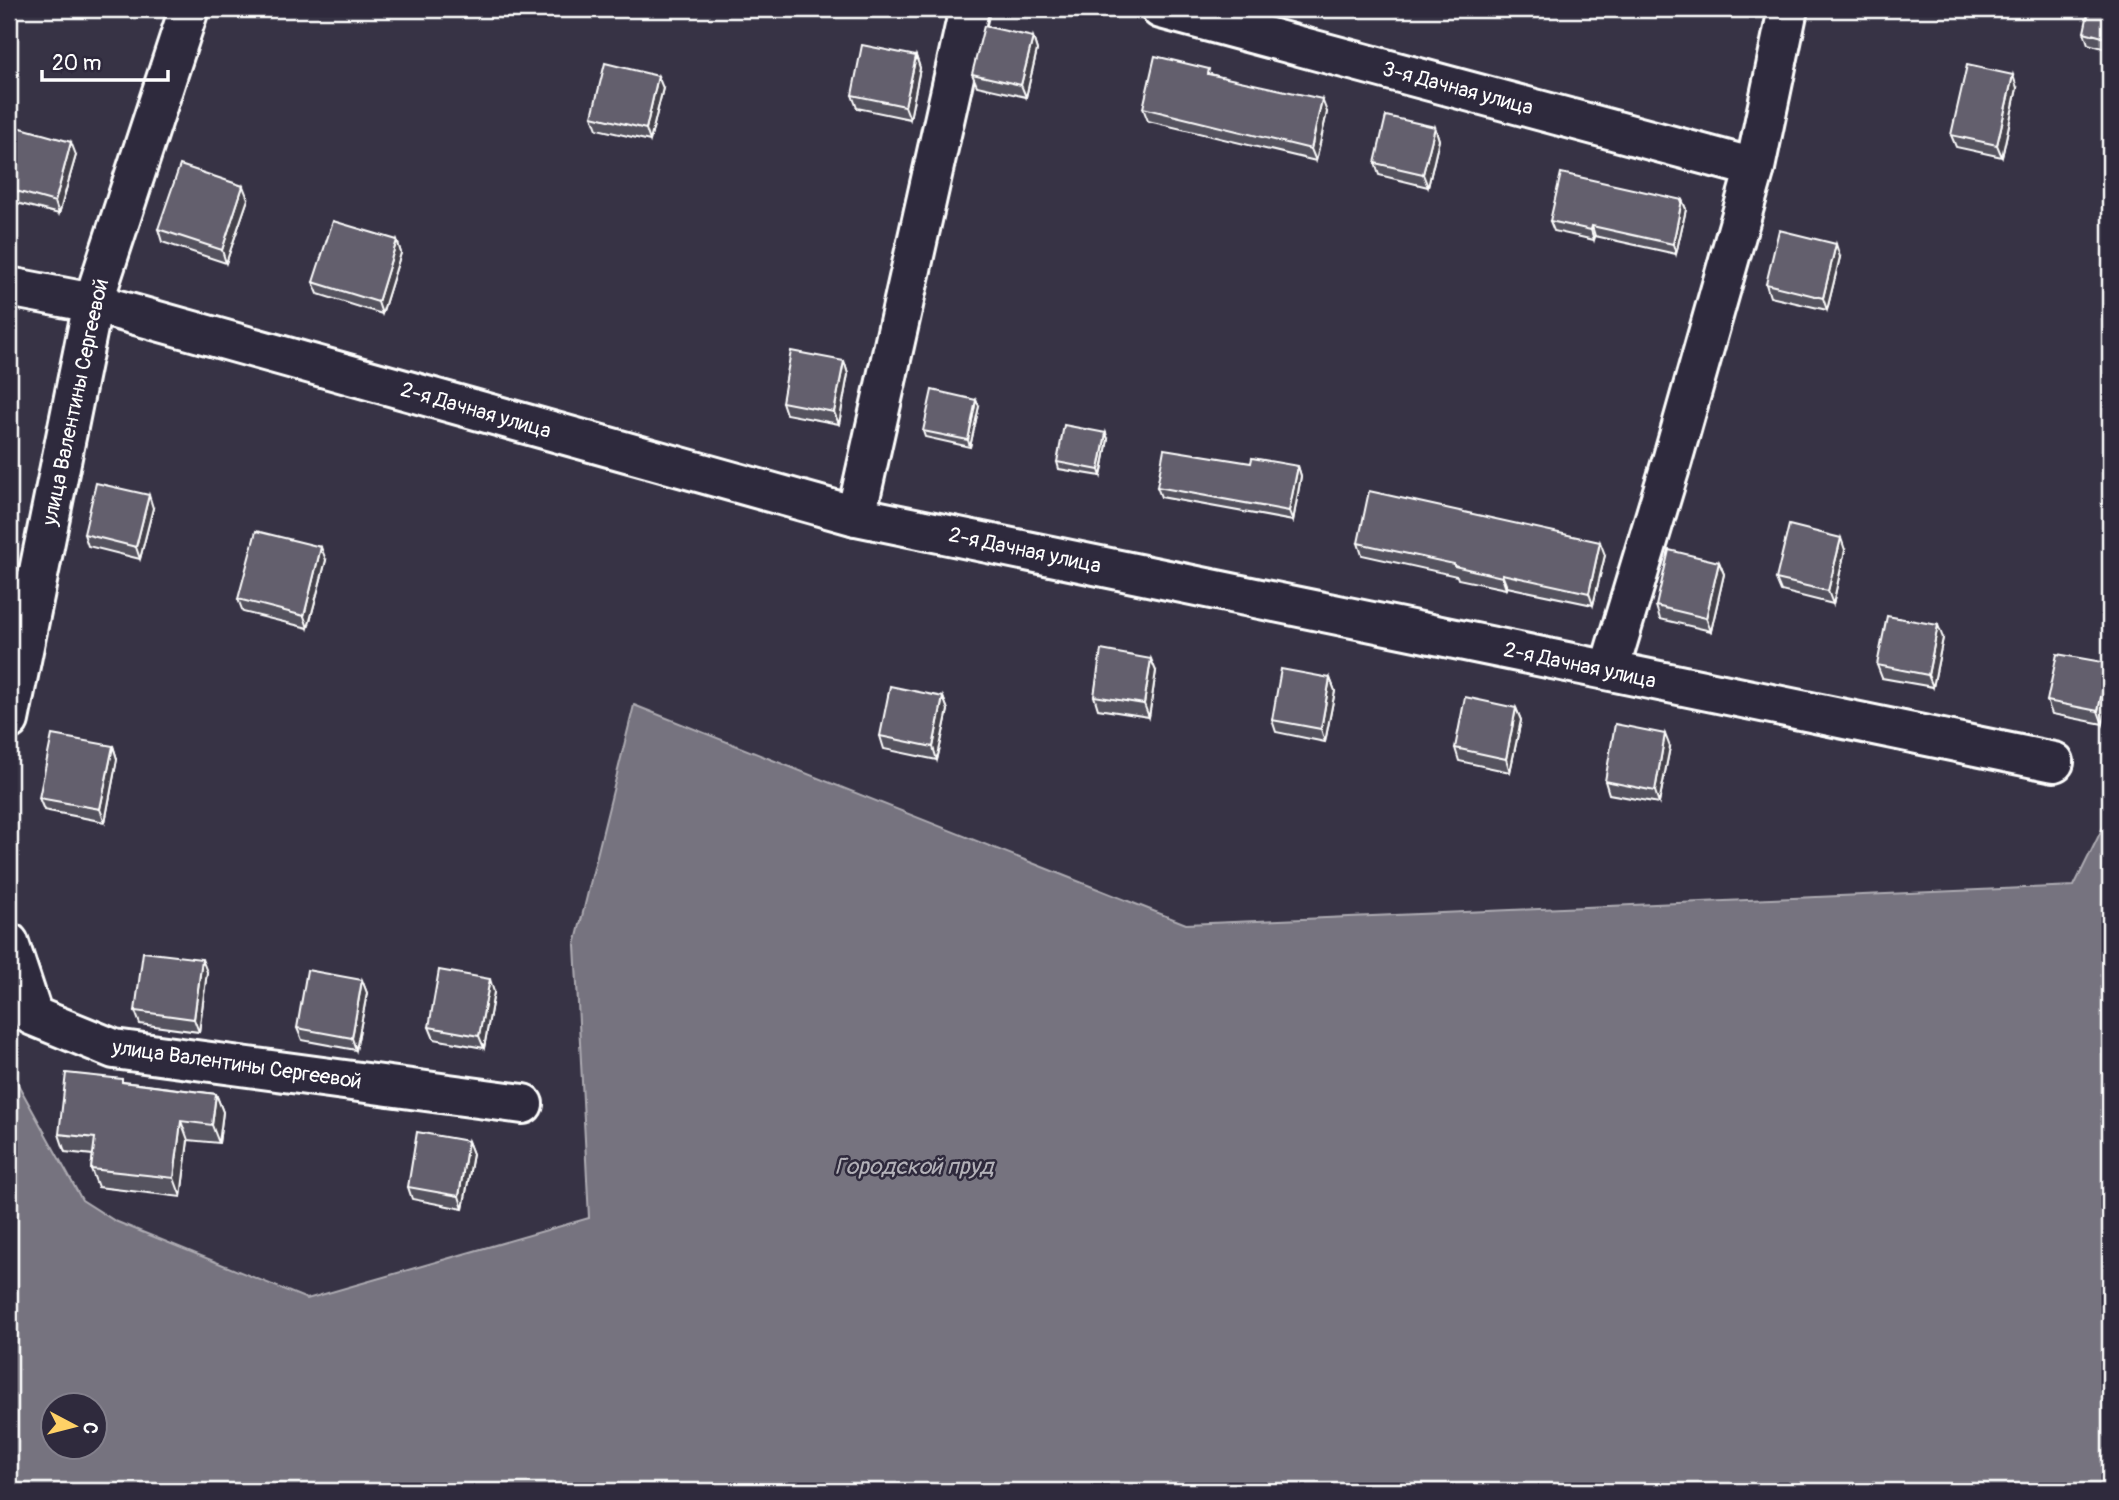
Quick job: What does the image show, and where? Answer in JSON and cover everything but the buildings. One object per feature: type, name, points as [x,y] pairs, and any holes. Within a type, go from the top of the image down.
[{"type":"street","name":"улица Валентины Сергеевой","points":[[9,720],[93,303],[189,9]]},
{"type":"street","points":[[856,516],[970,9]]},
{"type":"street","name":"3-я Дачная улица","points":[[1161,9],[1755,168]]},
{"type":"street","points":[[1609,670],[1672,461],[1755,168],[1788,9]]},
{"type":"street","name":"2-я Дачная улица","points":[[9,287],[93,303],[856,516],[2054,762]]},
{"type":"street","name":"улица Валентины Сергеевой","points":[[9,943],[33,1016],[114,1049],[523,1104]]},
{"type":"water","name":"Городской пруд","points":[[634,705],[1186,924],[2074,886],[2110,813],[2110,1491],[9,1491],[9,1068],[82,1200],[115,1221],[307,1299],[589,1218],[575,945]]}]
